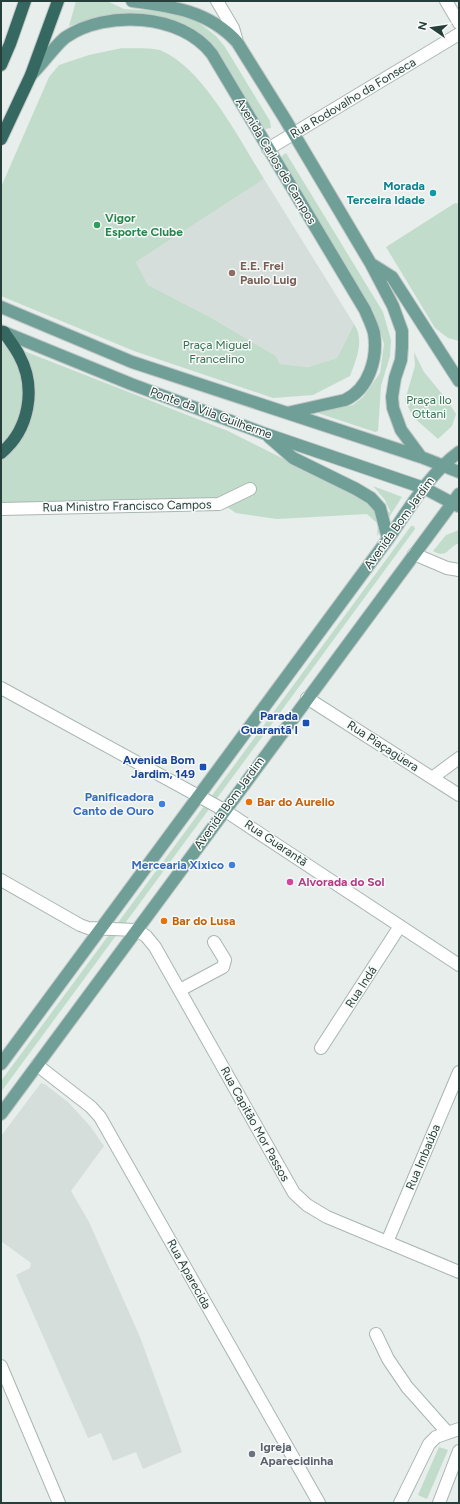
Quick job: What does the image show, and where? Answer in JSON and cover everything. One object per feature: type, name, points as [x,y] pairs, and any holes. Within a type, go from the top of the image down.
[{"type":"highway","points":[[1,65],[25,1]]},
{"type":"highway","points":[[1,139],[31,75],[58,1]]},
{"type":"highway","points":[[1,453],[19,434],[25,418],[29,394],[28,378],[19,355],[2,332]]},
{"type":"main road","points":[[132,1],[163,3],[205,17],[227,31],[237,42],[294,133],[371,264],[392,306],[402,331],[401,360],[395,378],[392,397],[396,420],[401,430],[421,457],[459,472]]},
{"type":"main road","name":"Avenida Carlos de Campos","points":[[31,75],[45,62],[62,40],[88,26],[116,20],[155,22],[170,25],[190,33],[206,46],[365,310],[374,334],[375,345],[371,370],[360,390],[345,400],[287,413]]},
{"type":"main road","points":[[371,264],[392,277],[417,315],[436,348],[459,381]]},
{"type":"main road","name":"Ponte da Vila Guilherme","points":[[1,307],[132,362],[421,457]]},
{"type":"main road","name":"Ponte da Vila Guilherme","points":[[2,332],[132,384],[263,433],[424,488]]},
{"type":"main road","points":[[263,433],[293,458],[371,498],[380,508],[388,539]]},
{"type":"main road","name":"Avenida Bom Jardim","points":[[1,1064],[424,488],[443,465],[459,452]]},
{"type":"main road","points":[[424,488],[457,501]]},
{"type":"main road","name":"Avenida Bom Jardim","points":[[1,1114],[414,554],[457,501]]},
{"type":"street","points":[[218,1],[233,28],[237,42]]},
{"type":"street","points":[[446,1],[459,23]]},
{"type":"street","name":"Rua Rodovalho da Fonseca","points":[[268,149],[459,34]]},
{"type":"street","name":"Rua Ministro Francisco Campos","points":[[1,509],[219,504],[250,489]]},
{"type":"street","points":[[414,554],[447,568],[459,570]]},
{"type":"street","name":"Rua Guarantã","points":[[1,688],[224,810],[459,965]]},
{"type":"street","name":"Rua Piaçagüera","points":[[308,698],[459,795]]},
{"type":"street","points":[[432,778],[459,758]]},
{"type":"street","points":[[1,880],[80,925],[88,928],[136,930]]},
{"type":"street","name":"Rua Indá","points":[[321,1048],[400,926]]},
{"type":"street","name":"Rua Capitão Mor Passos","points":[[136,930],[146,936],[155,947],[294,1192],[300,1200],[327,1216],[459,1272]]},
{"type":"street","points":[[180,990],[223,967],[225,960],[214,942]]},
{"type":"street","name":"Rua Aparecida","points":[[37,1065],[91,1107],[103,1122],[319,1503]]},
{"type":"street","name":"Rua Imbaúba","points":[[386,1242],[459,1072]]},
{"type":"street","points":[[376,1334],[388,1358],[407,1387],[446,1432]]},
{"type":"street","points":[[1,1366],[59,1503]]},
{"type":"street","points":[[400,1503],[429,1444],[446,1432],[459,1429]]},
{"type":"street","points":[[439,1503],[459,1452]]},
{"type":"shaded area","name":"E.E. Frei Paulo Luig","points":[[264,179],[354,324],[337,358],[308,367],[280,364],[276,356],[210,317],[148,285],[136,262]]},
{"type":"shaded area","points":[[41,1083],[46,1085],[69,1103],[90,1126],[104,1146],[71,1191],[89,1222],[140,1337],[182,1452],[143,1469],[136,1452],[113,1461],[101,1433],[88,1438],[16,1275],[30,1268],[31,1263],[1,1241],[1,1136]]},
{"type":"green space","points":[[76,1],[107,1],[124,9],[159,11],[185,16],[198,22],[216,36],[225,47],[270,121],[271,128],[265,129],[224,60],[212,44],[197,31],[181,23],[163,18],[144,16],[106,18],[69,26]]},
{"type":"green space","name":"Vigor Esporte Clube","points":[[122,48],[162,51],[177,60],[192,73],[220,108],[264,179],[136,262],[148,285],[210,317],[276,356],[280,364],[308,367],[337,358],[354,324],[359,337],[359,343],[357,357],[350,376],[313,395],[273,398],[134,351],[1,296],[1,187],[49,77],[59,65],[89,55]]},
{"type":"green space","points":[[286,153],[383,312],[391,340],[390,356],[381,386],[378,431],[375,432],[315,412],[316,410],[335,409],[353,405],[363,397],[380,373],[384,344],[374,312],[281,158]]},
{"type":"green space","points":[[455,203],[459,204],[459,341],[448,338],[435,328],[386,247]]},
{"type":"green space","points":[[1,342],[228,431],[391,513],[385,500],[373,486],[402,497],[377,536],[378,524],[367,514],[277,519],[236,513],[221,503],[1,504]]},
{"type":"green space","name":"Praça Ilo Ottani","points":[[414,352],[424,372],[447,400],[456,414],[452,426],[438,439],[413,417],[405,400],[415,366]]},
{"type":"green space","points":[[411,526],[414,526],[415,529],[1,1092],[1,1081]]},
{"type":"green space","points":[[459,530],[459,543],[447,552],[441,554],[433,551],[446,535]]},
{"type":"green space","points":[[439,1447],[448,1450],[427,1499],[418,1495]]},
{"type":"place","name":"Morada Terceira Idade","points":[[433,193]]},
{"type":"place","name":"Vigor Esporte Clube","points":[[97,225]]},
{"type":"place","name":"E.E. Frei Paulo Luig","points":[[232,273]]},
{"type":"place","name":"Parada Guarantã I","points":[[306,723]]},
{"type":"place","name":"Avenida Bom Jardim, 149","points":[[203,767]]},
{"type":"place","name":"Bar do Aurelio","points":[[249,802]]},
{"type":"place","name":"Panificadora Canto de Ouro","points":[[162,804]]},
{"type":"place","name":"Mercearia Xixico","points":[[232,865]]},
{"type":"place","name":"Alvorada do Sol","points":[[290,882]]},
{"type":"place","name":"Bar do Lusa","points":[[164,921]]},
{"type":"place","name":"Igreja Aparecidinha","points":[[252,1454]]},
{"type":"park label","name":"Praça Miguel Francelino","points":[[217,352]]}]
